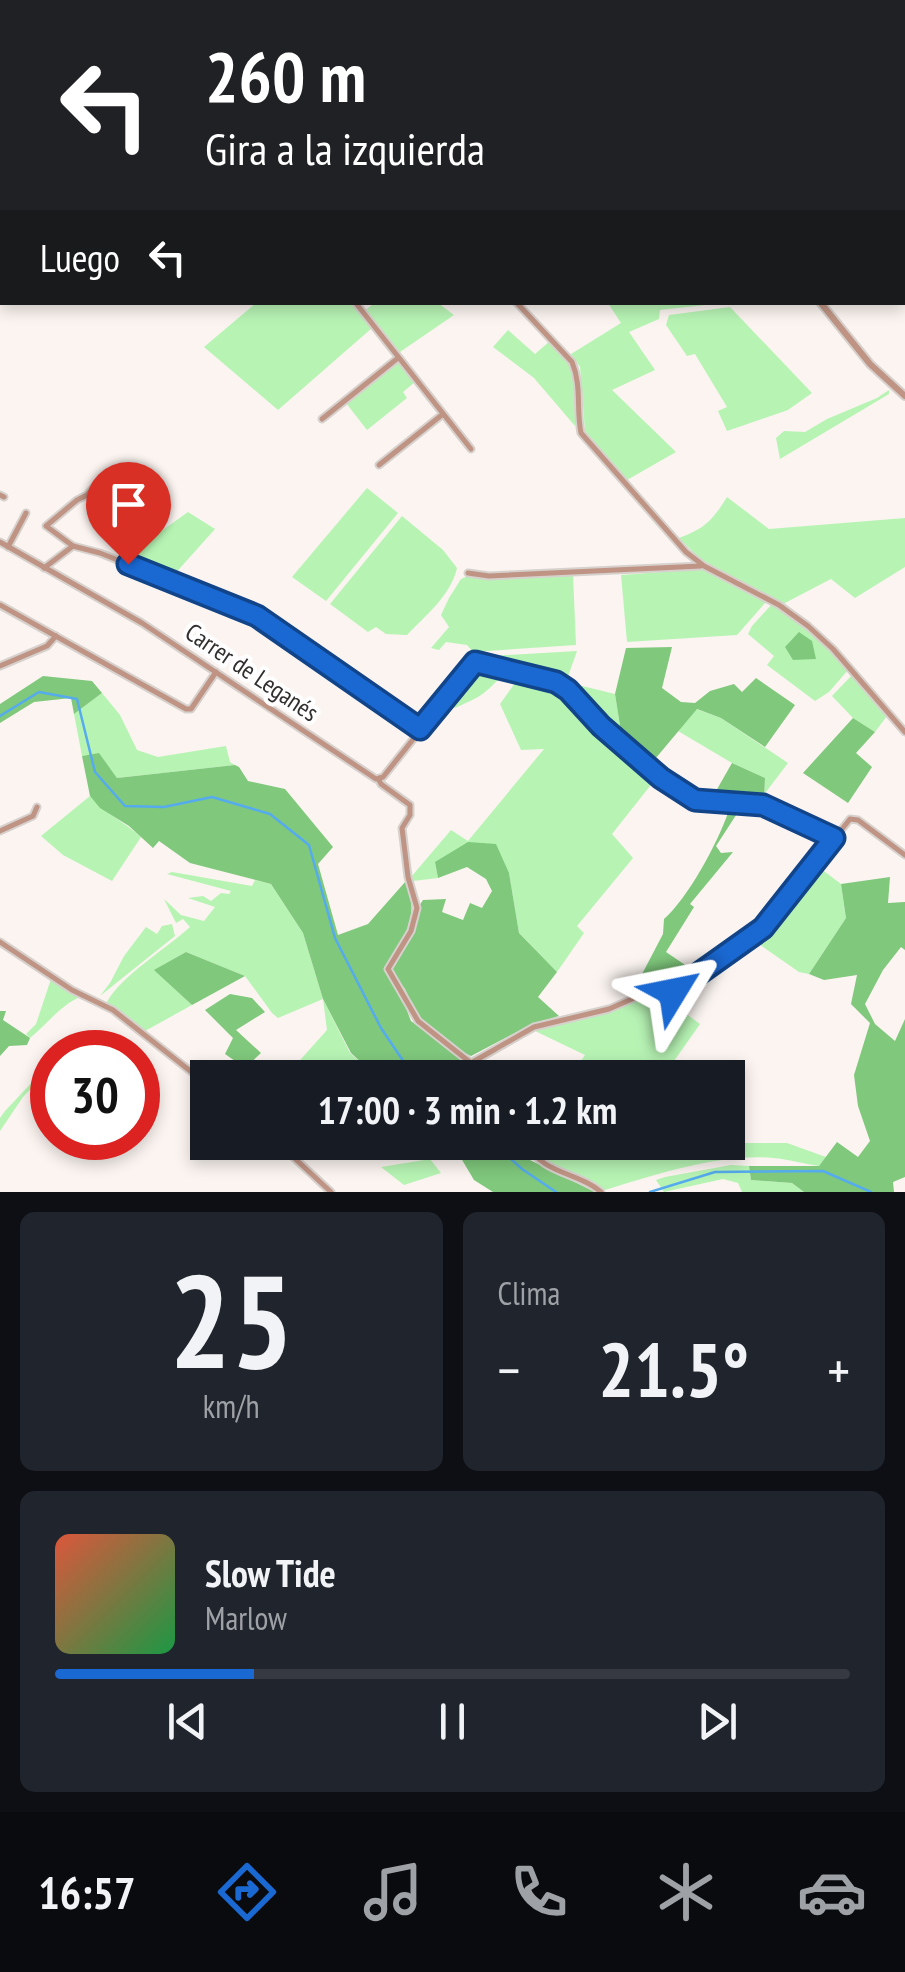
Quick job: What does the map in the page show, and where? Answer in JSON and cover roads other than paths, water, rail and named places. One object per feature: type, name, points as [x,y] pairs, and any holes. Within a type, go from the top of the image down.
[{"type":"street","points":[[357,305],[472,448]]},
{"type":"street","points":[[519,305],[566,354],[577,375],[581,433],[686,552],[808,626],[905,732]]},
{"type":"street","points":[[822,305],[870,364],[905,396]]},
{"type":"street","points":[[322,419],[398,358]]},
{"type":"street","points":[[379,465],[443,413]]},
{"type":"street","points":[[102,478],[88,495],[46,526],[73,546],[100,553],[257,616],[420,729]]},
{"type":"street","points":[[0,554],[26,513]]},
{"type":"street","name":"Carrer de Leganés","points":[[4,545],[142,623],[378,779],[410,805],[410,815],[402,828],[408,877],[417,908],[411,931],[388,969],[418,1021],[467,1060]]},
{"type":"street","points":[[44,568],[73,546]]},
{"type":"street","points":[[468,574],[704,566]]},
{"type":"street","points":[[0,605],[186,709],[191,709],[216,672]]},
{"type":"street","points":[[0,666],[46,646],[56,636]]},
{"type":"street","points":[[378,779],[475,662],[556,682],[661,778],[695,800],[763,805],[834,838]]},
{"type":"street","points":[[0,831],[33,816],[37,807]]},
{"type":"street","points":[[476,1060],[534,1026],[608,1009],[641,994],[673,992],[687,984],[763,928],[854,818],[905,855]]},
{"type":"street","points":[[0,942],[72,990],[112,1010],[190,1071]]},
{"type":"street","points":[[296,1160],[331,1192]]},
{"type":"street","points":[[537,1160],[602,1192]]},
{"type":"waterway","points":[[0,716],[39,692],[77,699],[95,772],[125,806],[164,807],[212,797],[270,814],[309,845],[335,938],[381,1028],[403,1060]]},
{"type":"waterway","points":[[512,1160],[556,1192]]},
{"type":"waterway","points":[[650,1192],[715,1172],[823,1171],[871,1192]]}]
